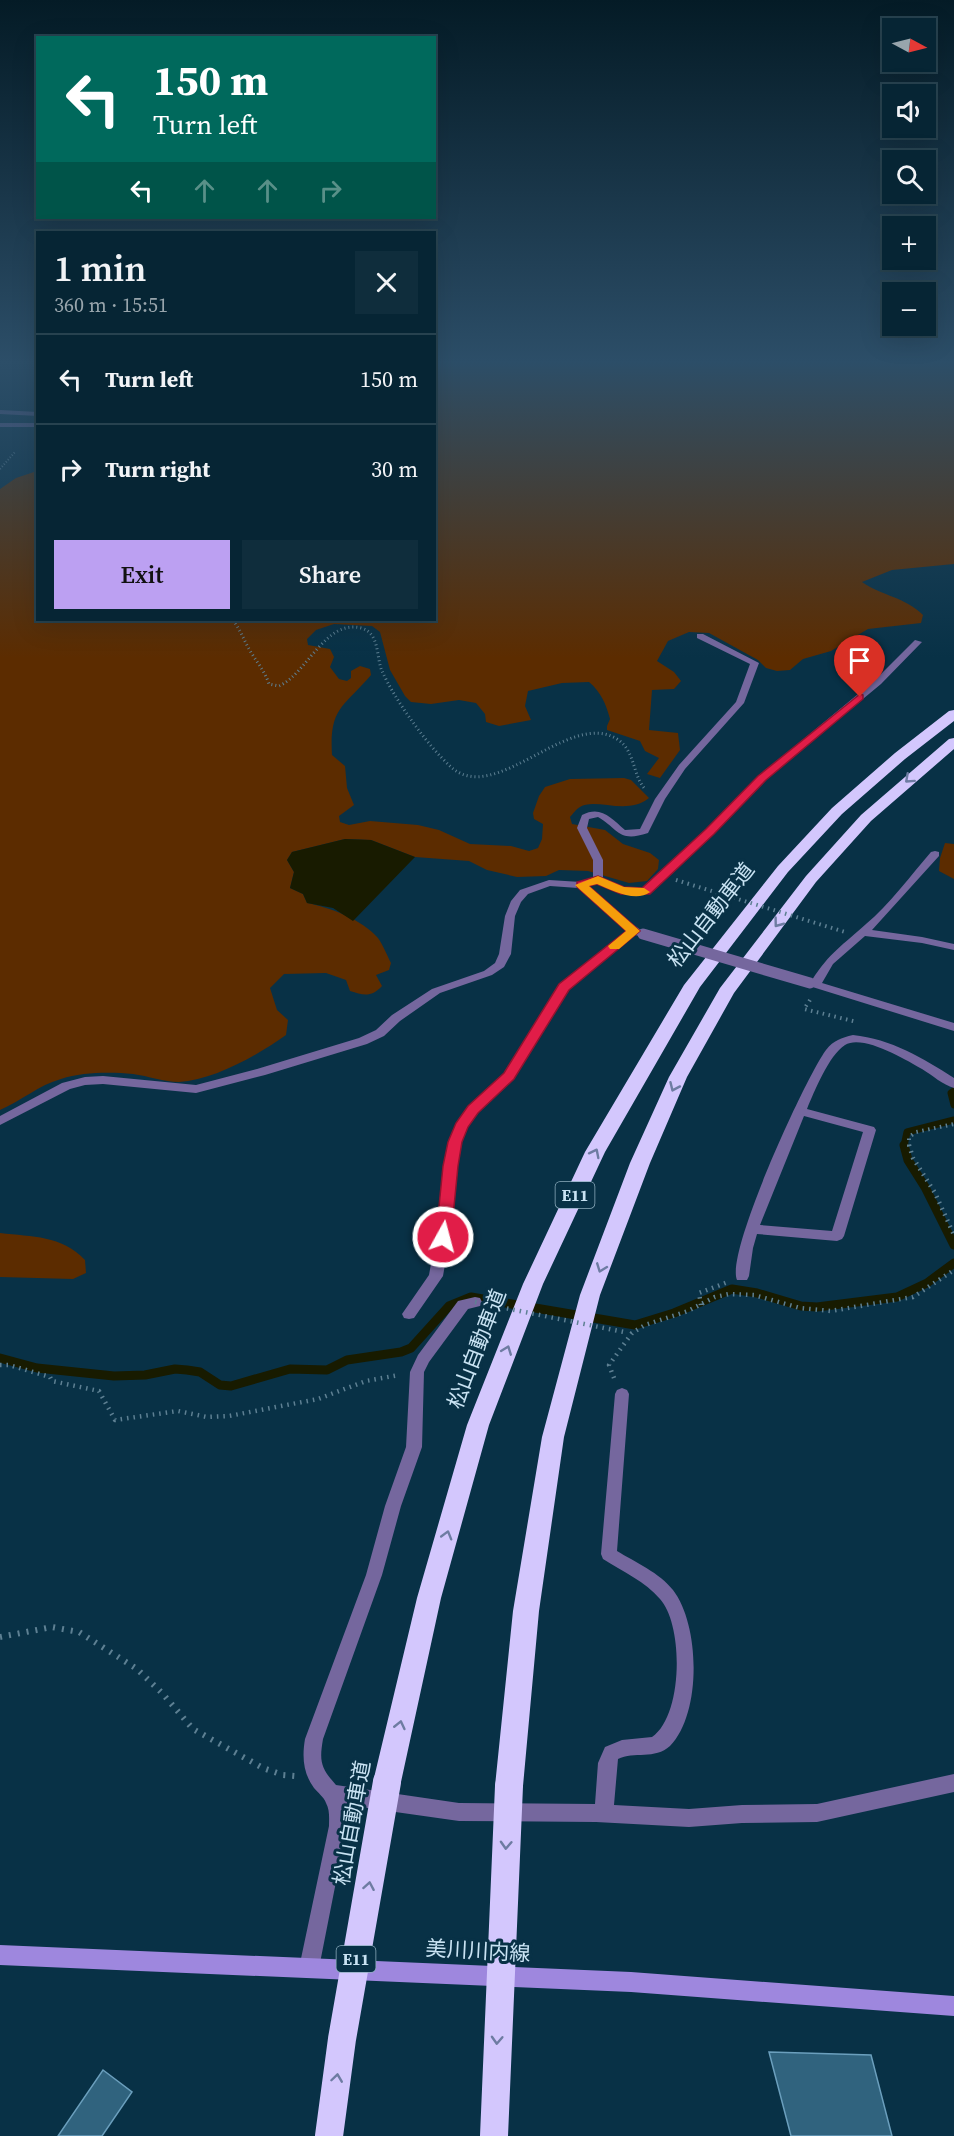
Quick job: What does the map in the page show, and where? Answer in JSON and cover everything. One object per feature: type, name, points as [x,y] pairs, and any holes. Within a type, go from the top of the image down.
[{"type":"highway","name":"松山自動車道","points":[[328,2136],[342,2039],[387,1782],[429,1598],[478,1425],[533,1284],[595,1152],[692,985],[783,869],[837,812],[900,756],[954,714]]},
{"type":"highway","name":"E11","points":[[494,2136],[509,1786],[526,1611],[553,1437],[590,1295],[640,1163],[678,1077],[733,982],[811,879],[866,818],[954,742]]},
{"type":"main road","name":"美川川内線","points":[[0,1956],[631,1982],[954,2006]]},
{"type":"street","points":[[598,880],[598,860],[582,828],[582,821],[585,817],[591,813],[606,816],[622,833],[644,831],[660,799],[682,767],[740,703],[754,663],[700,636]]},
{"type":"street","points":[[0,1121],[66,1086],[85,1081],[103,1080],[196,1089],[363,1041],[380,1033],[396,1018],[436,992],[488,973],[500,965],[505,954],[510,916],[516,901],[524,892],[549,883],[581,885],[598,880],[621,890],[645,892],[762,778],[878,682],[918,642]]},
{"type":"street","points":[[814,985],[829,962],[878,919],[935,854]]},
{"type":"street","points":[[581,885],[638,933],[954,1027]]},
{"type":"street","points":[[862,932],[954,947]]},
{"type":"street","points":[[409,1314],[436,1276],[446,1219],[455,1142],[461,1126],[473,1109],[510,1076],[564,987],[638,933]]},
{"type":"street","points":[[742,1276],[746,1247],[760,1204],[817,1072],[833,1048],[843,1041],[865,1042],[898,1050],[951,1081]]},
{"type":"street","points":[[752,1229],[837,1236],[870,1130],[800,1111]]},
{"type":"street","points":[[309,1968],[338,1826],[339,1810],[333,1794],[317,1777],[311,1760],[314,1739],[374,1575],[393,1506],[414,1447],[417,1372],[463,1305],[475,1302]]},
{"type":"street","points":[[604,1814],[607,1764],[611,1753],[625,1747],[646,1749],[662,1740],[676,1724],[683,1702],[683,1636],[678,1615],[666,1594],[609,1554],[622,1394]]},
{"type":"street","points":[[333,1794],[459,1812],[689,1818],[742,1814],[817,1813],[954,1783]]},
{"type":"path","points":[[234,621],[244,635],[252,654],[264,669],[269,684],[279,686],[297,674],[317,648],[331,636],[347,627],[367,630],[374,636],[381,669],[402,705],[458,774],[470,777],[495,774],[569,738],[598,734],[617,739],[625,746],[643,787],[660,799]]},
{"type":"path","points":[[676,880],[845,932]]},
{"type":"path","points":[[814,985],[804,1009],[868,1024]]},
{"type":"path","points":[[954,1124],[916,1132],[909,1137],[908,1147],[932,1187],[954,1235]]},
{"type":"path","points":[[609,1365],[632,1333],[645,1325],[688,1311],[701,1301],[715,1297],[754,1295],[800,1308],[831,1311],[913,1297],[954,1270]]},
{"type":"path","points":[[701,1301],[699,1293],[742,1276]]},
{"type":"path","points":[[475,1302],[632,1333]]},
{"type":"path","points":[[0,1365],[9,1365],[50,1377],[52,1382],[99,1391],[115,1420],[178,1411],[207,1417],[229,1416],[318,1399],[366,1381],[417,1372]]},
{"type":"path","points":[[0,1637],[52,1627],[79,1632],[137,1669],[162,1693],[193,1729],[262,1768],[283,1775],[317,1777]]},
{"type":"shaded area","points":[[436,459],[954,459],[954,564],[892,570],[862,582],[909,604],[923,615],[921,623],[868,629],[831,651],[803,659],[790,670],[777,671],[766,668],[758,660],[709,633],[689,632],[668,641],[657,661],[674,672],[681,681],[674,689],[652,690],[649,730],[678,733],[680,750],[660,778],[647,774],[659,758],[645,751],[640,741],[607,730],[610,719],[607,708],[600,694],[589,682],[562,683],[528,691],[525,706],[531,720],[499,726],[486,722],[485,714],[476,703],[459,700],[431,704],[411,702],[390,670],[380,632],[372,626],[334,624],[316,630],[307,639],[308,645],[330,649],[334,657],[330,667],[339,679],[347,681],[351,678],[351,671],[360,666],[370,669],[371,675],[340,709],[333,727],[332,755],[345,766],[347,788],[354,805],[339,816],[340,822],[349,825],[370,821],[418,825],[439,830],[470,844],[511,846],[529,851],[538,848],[542,839],[543,824],[534,819],[533,813],[545,787],[570,779],[624,778],[631,780],[649,798],[631,806],[586,804],[570,817],[572,824],[605,830],[623,844],[650,853],[659,860],[658,869],[647,881],[629,883],[588,871],[559,870],[546,876],[517,877],[487,870],[469,861],[415,857],[371,840],[345,839],[292,852],[287,860],[294,872],[290,888],[303,894],[307,903],[335,911],[355,920],[372,931],[380,941],[391,963],[389,970],[376,975],[382,986],[378,990],[367,995],[359,994],[350,991],[346,980],[326,973],[284,974],[270,988],[277,1010],[288,1020],[286,1035],[221,1072],[179,1082],[124,1073],[78,1075],[45,1085],[0,1110],[0,489],[16,478],[36,471],[36,621],[436,621]]},
{"type":"shaded area","points":[[345,839],[371,840],[415,857],[353,921],[333,908],[307,903],[303,894],[290,888],[294,872],[287,860],[292,852]]},
{"type":"shaded area","points":[[945,843],[954,844],[954,879],[939,871]]},
{"type":"shaded area","points":[[0,1233],[46,1239],[66,1246],[85,1260],[86,1273],[73,1279],[0,1277]]},
{"type":"building","points":[[769,2052],[871,2055],[892,2136],[791,2136]]},
{"type":"building","points":[[103,2070],[132,2092],[102,2136],[58,2136]]},
{"type":"waterway","points":[[954,1091],[951,1093],[954,1105]]},
{"type":"waterway","points":[[904,1145],[907,1132],[954,1120]]},
{"type":"waterway","points":[[904,1145],[908,1160],[925,1187],[954,1245]]},
{"type":"waterway","points":[[0,1358],[37,1368],[114,1376],[145,1375],[175,1369],[187,1370],[200,1372],[220,1385],[231,1386],[290,1369],[327,1370],[347,1360],[401,1352],[411,1348],[449,1306],[471,1297],[635,1325],[674,1313],[732,1289],[757,1293],[801,1306],[817,1307],[897,1297],[927,1283],[954,1263]]},
{"type":"slow traffic","points":[[614,946],[633,931],[581,885],[598,880],[621,890],[644,892]]},
{"type":"route","points":[[443,1237],[451,1166],[455,1142],[461,1126],[473,1109],[510,1076],[564,987],[633,931],[581,885],[598,880],[621,890],[645,892],[762,778],[860,697]]}]
